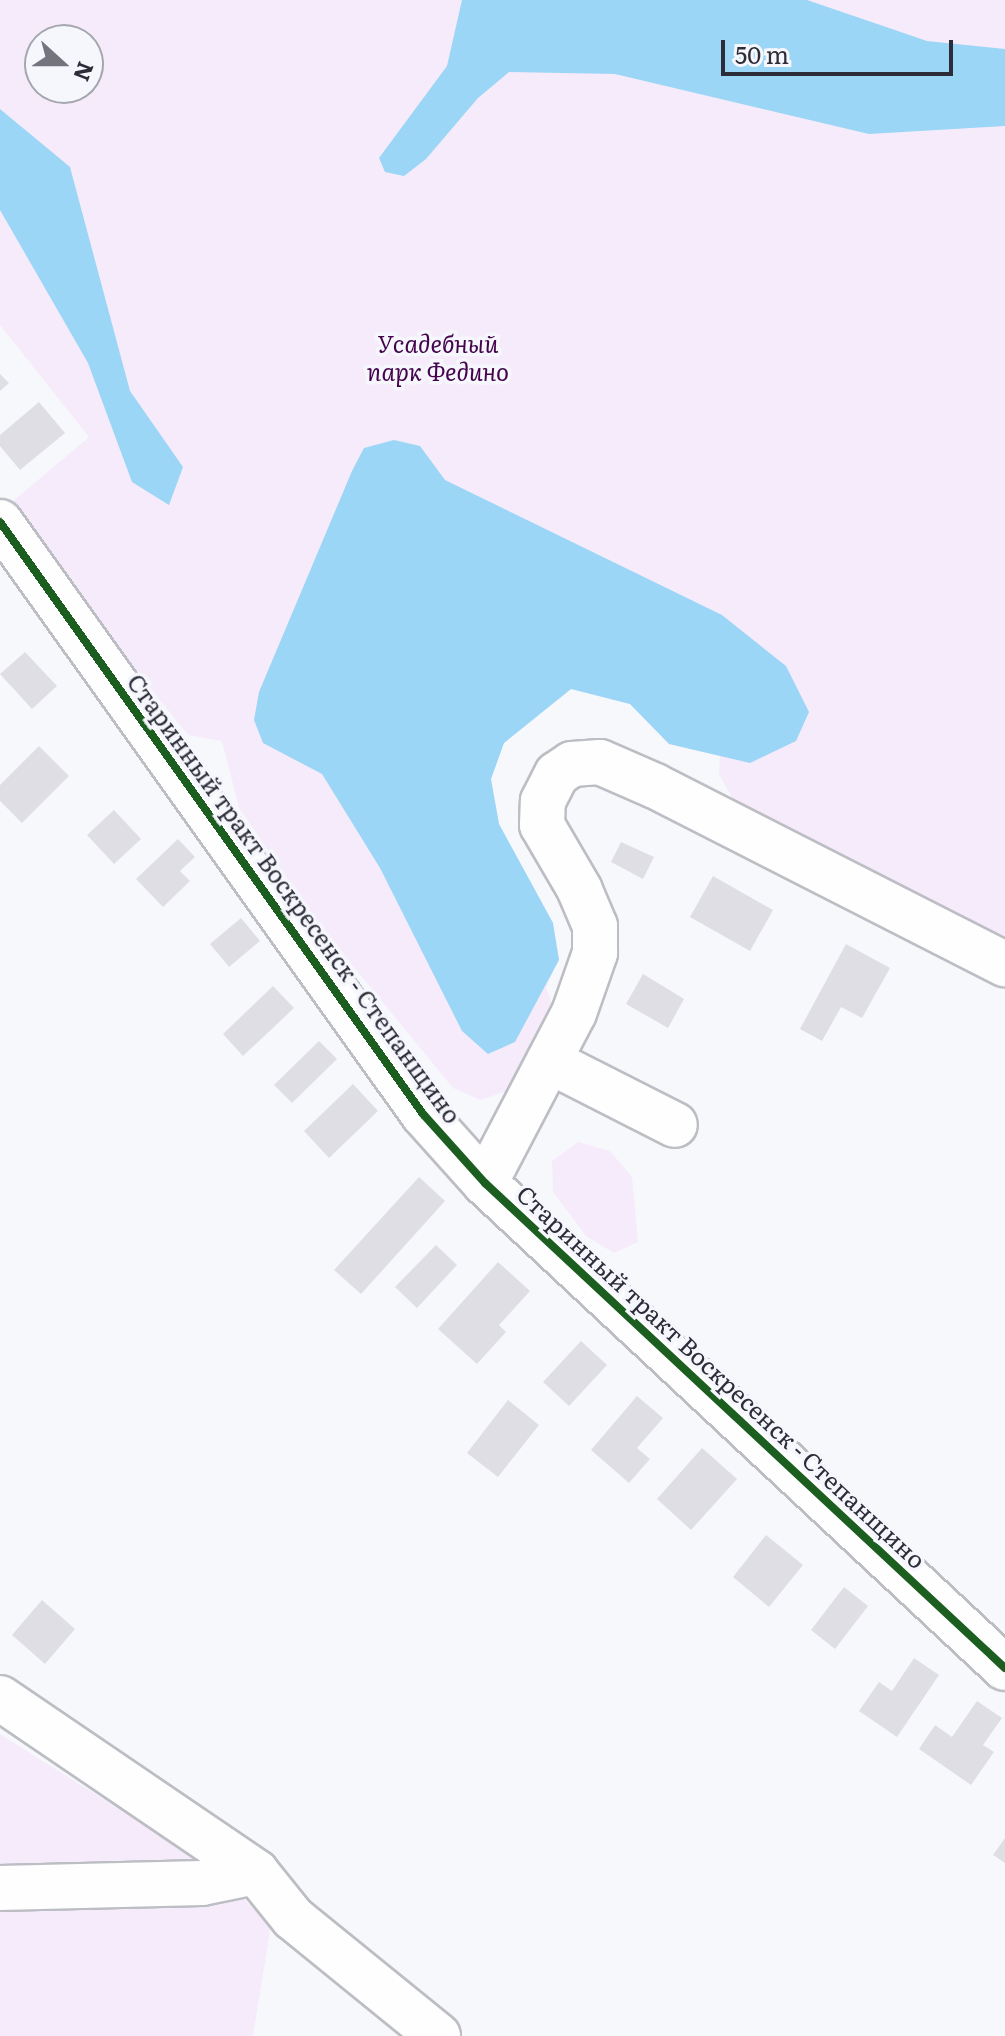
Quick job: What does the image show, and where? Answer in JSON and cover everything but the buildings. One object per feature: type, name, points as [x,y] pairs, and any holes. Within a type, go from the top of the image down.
[{"type":"street","name":"Старинный тракт Воскресенск - Степанщино","points":[[0,522],[423,1114],[485,1183],[1005,1668]]},
{"type":"street","points":[[485,1183],[574,1013],[595,953],[595,926],[580,890],[542,825],[543,801],[557,774],[572,764],[600,762],[655,786],[1005,964]]},
{"type":"street","points":[[549,1061],[675,1125]]},
{"type":"street","points":[[0,1698],[256,1872],[293,1918],[438,2036]]},
{"type":"street","points":[[0,1888],[202,1883],[256,1872]]},
{"type":"green space","name":"Усадебный парк Федино","points":[[0,0],[1005,0],[1005,941],[734,801],[719,774],[720,756],[669,744],[630,704],[571,689],[504,743],[491,779],[499,824],[553,923],[559,960],[546,987],[551,1002],[534,1057],[514,1088],[481,1100],[453,1088],[317,922],[239,808],[222,741],[188,735],[5,508],[89,437],[0,325]]},
{"type":"green space","points":[[578,1142],[610,1151],[632,1177],[638,1242],[614,1253],[586,1236],[553,1192],[552,1161]]},
{"type":"green space","points":[[0,1734],[208,1865],[271,1925],[253,2036],[0,2036]]},
{"type":"water","points":[[462,0],[807,0],[927,41],[1005,49],[1005,126],[869,134],[615,74],[509,72],[478,98],[426,159],[404,176],[385,172],[379,158],[447,66]]},
{"type":"water","points":[[0,109],[70,167],[130,391],[183,467],[169,505],[132,482],[88,363],[0,210]]},
{"type":"water","points":[[394,440],[420,446],[445,480],[722,615],[786,666],[809,712],[796,741],[750,763],[669,744],[630,704],[571,689],[504,743],[491,779],[499,824],[553,923],[559,960],[515,1042],[488,1054],[462,1031],[380,868],[322,774],[263,743],[254,720],[259,692],[352,471],[364,448]]},
{"type":"cycle path","points":[[0,522],[423,1114],[485,1183],[1005,1668]]}]
